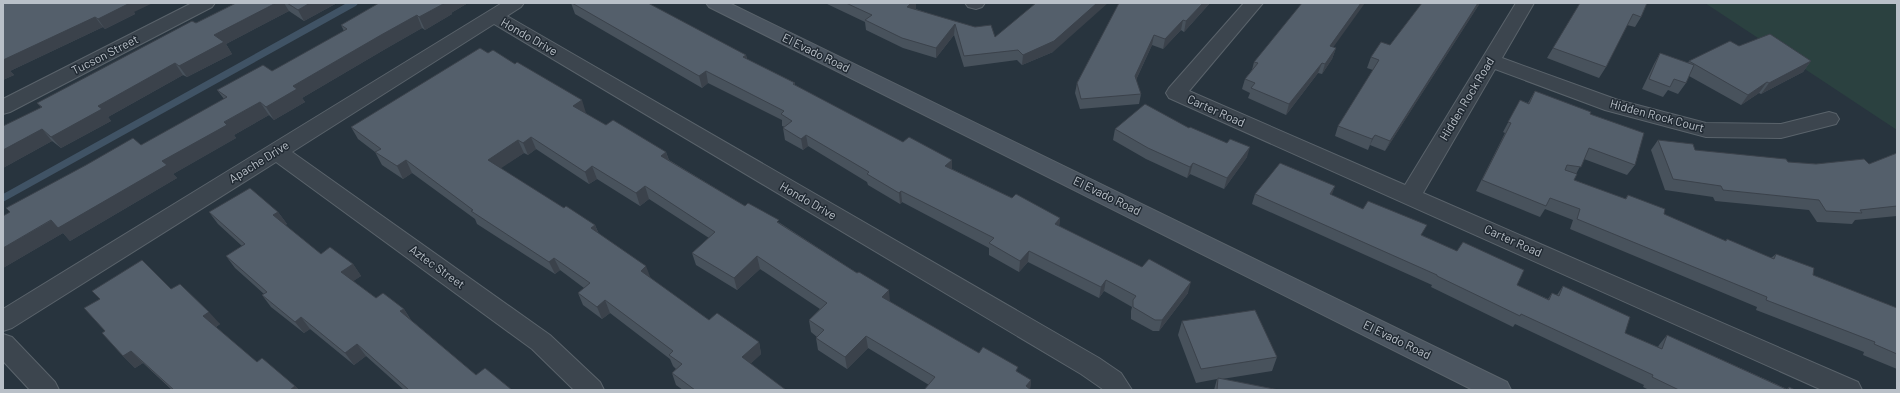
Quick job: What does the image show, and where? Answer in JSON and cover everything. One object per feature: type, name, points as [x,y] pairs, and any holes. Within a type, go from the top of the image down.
[{"type":"main road","name":"El Evado Road","points":[[715,3],[1498,390]]},
{"type":"street","name":"Tucson Street","points":[[3,107],[206,3]]},
{"type":"street","name":"Apache Drive","points":[[3,321],[515,3]]},
{"type":"street","name":"Carter Road","points":[[1254,3],[1176,93],[1849,390]]},
{"type":"street","name":"Hidden Rock Road","points":[[1410,196],[1524,3]]},
{"type":"street","name":"Hondo Drive","points":[[494,16],[1090,366],[1112,381],[1119,390]]},
{"type":"street","name":"Hidden Rock Court","points":[[1490,60],[1612,105],[1706,130],[1781,131],[1829,119]]},
{"type":"street","name":"Aztec Street","points":[[276,151],[541,342],[591,390]]},
{"type":"street","points":[[3,344],[46,390]]},
{"type":"green space","points":[[1705,3],[1897,3],[1897,130]]},
{"type":"building","points":[[3,3],[128,4],[98,19],[95,17],[3,60]]},
{"type":"building","points":[[236,3],[276,3],[214,35],[224,42],[179,66],[175,63],[98,106],[102,109],[51,137],[42,129],[3,150],[3,126],[42,107],[37,103],[192,21],[196,23]]},
{"type":"building","points":[[287,3],[310,3],[298,10]]},
{"type":"building","points":[[379,3],[445,3],[419,17],[417,15],[293,86],[297,89],[266,107],[260,102],[224,122],[227,125],[162,161],[167,165],[58,228],[51,220],[3,248],[3,216],[10,212],[6,208],[133,138],[141,145],[227,97],[217,90],[263,65],[272,71],[347,29],[341,25]]},
{"type":"building","points":[[572,3],[648,3],[746,55],[743,57],[795,83],[793,84],[903,142],[909,137],[952,160],[945,166],[1012,198],[1016,194],[1060,218],[1055,224],[1142,267],[1149,259],[1191,282],[1162,320],[1155,320],[1133,307],[1133,300],[1136,296],[1106,280],[1101,287],[1029,251],[1020,261],[989,243],[994,238],[901,191],[899,193],[867,174],[869,172],[806,135],[801,139],[783,128],[792,121],[781,114],[784,111],[706,71],[699,76]]},
{"type":"building","points":[[846,3],[911,3],[907,7],[975,27],[991,25],[995,37],[1036,3],[1097,3],[1054,41],[1023,55],[1018,50],[964,56],[955,24],[936,48],[902,38],[865,20],[872,15]]},
{"type":"building","points":[[1119,3],[1203,3],[1186,21],[1183,20],[1165,39],[1154,35],[1135,76],[1141,94],[1081,99],[1077,83]]},
{"type":"building","points":[[1302,3],[1361,3],[1330,46],[1336,48],[1325,64],[1322,63],[1289,104],[1251,88],[1255,83],[1245,79],[1258,63],[1254,62]]},
{"type":"building","points":[[1422,3],[1478,3],[1390,141],[1375,135],[1372,139],[1338,126],[1379,60],[1371,57],[1381,42],[1390,45]]},
{"type":"building","points":[[1580,3],[1647,3],[1641,17],[1633,14],[1606,67],[1553,48]]},
{"type":"building","points":[[1770,34],[1811,61],[1769,83],[1767,82],[1748,95],[1689,61],[1730,41],[1739,46]]},
{"type":"building","points":[[480,48],[488,53],[493,50],[515,64],[517,62],[582,100],[573,106],[606,125],[613,120],[666,152],[661,156],[745,206],[748,203],[779,220],[777,222],[857,273],[859,272],[889,290],[882,297],[979,353],[983,347],[1018,367],[1016,371],[1031,380],[1026,386],[1031,390],[924,390],[935,377],[866,336],[845,357],[816,338],[824,330],[809,320],[827,303],[757,256],[734,278],[692,253],[715,232],[645,186],[636,193],[592,166],[585,172],[531,137],[523,143],[518,140],[488,160],[564,208],[566,206],[595,225],[591,228],[646,266],[641,271],[709,320],[717,313],[759,342],[742,357],[786,390],[695,390],[672,373],[682,364],[669,355],[673,351],[605,300],[597,307],[578,293],[590,283],[554,258],[549,262],[471,211],[473,210],[406,160],[397,166],[375,152],[381,149],[351,127]]},
{"type":"building","points":[[1660,53],[1694,65],[1686,83],[1674,79],[1670,87],[1649,79]]},
{"type":"building","points":[[1535,91],[1591,112],[1590,114],[1644,133],[1635,165],[1589,148],[1581,167],[1567,165],[1565,170],[1577,174],[1574,180],[1626,199],[1628,195],[1665,209],[1664,214],[1726,241],[1727,239],[1774,259],[1776,254],[1814,268],[1813,275],[1897,308],[1897,354],[1874,344],[1875,342],[1766,300],[1767,297],[1577,219],[1580,209],[1550,198],[1546,206],[1482,180],[1511,123],[1508,122],[1520,100],[1529,104]]},
{"type":"building","points":[[1145,104],[1189,128],[1190,127],[1227,143],[1230,139],[1250,147],[1227,178],[1193,163],[1190,167],[1148,148],[1115,129]]},
{"type":"building","points":[[1658,140],[1693,144],[1695,150],[1786,159],[1788,162],[1816,164],[1864,159],[1869,164],[1897,153],[1897,206],[1860,210],[1862,213],[1826,211],[1819,200],[1723,190],[1721,186],[1673,179]]},
{"type":"building","points":[[1280,163],[1335,186],[1330,194],[1363,209],[1368,201],[1427,225],[1421,235],[1457,251],[1463,242],[1524,270],[1517,285],[1549,300],[1552,293],[1559,296],[1563,286],[1630,317],[1625,333],[1662,349],[1667,335],[1788,390],[1679,390],[1652,377],[1653,375],[1521,314],[1520,316],[1437,275],[1255,194]]},
{"type":"building","points":[[250,188],[278,212],[273,215],[321,254],[330,247],[353,264],[341,272],[376,298],[383,293],[404,309],[400,311],[476,375],[485,368],[512,390],[409,390],[357,344],[345,353],[301,317],[295,322],[262,295],[267,292],[226,256],[245,244],[209,212]]},
{"type":"building","points":[[142,260],[171,289],[180,284],[209,312],[203,316],[257,362],[262,358],[295,386],[290,390],[174,390],[131,351],[123,356],[102,333],[105,331],[84,308],[100,299],[92,291]]},
{"type":"building","points":[[1255,310],[1277,357],[1201,369],[1182,321]]},
{"type":"building","points":[[1218,378],[1279,390],[1217,390]]},
{"type":"building","points":[[1789,387],[1795,390],[1788,390]]},
{"type":"waterway","points":[[3,198],[354,3]]}]
